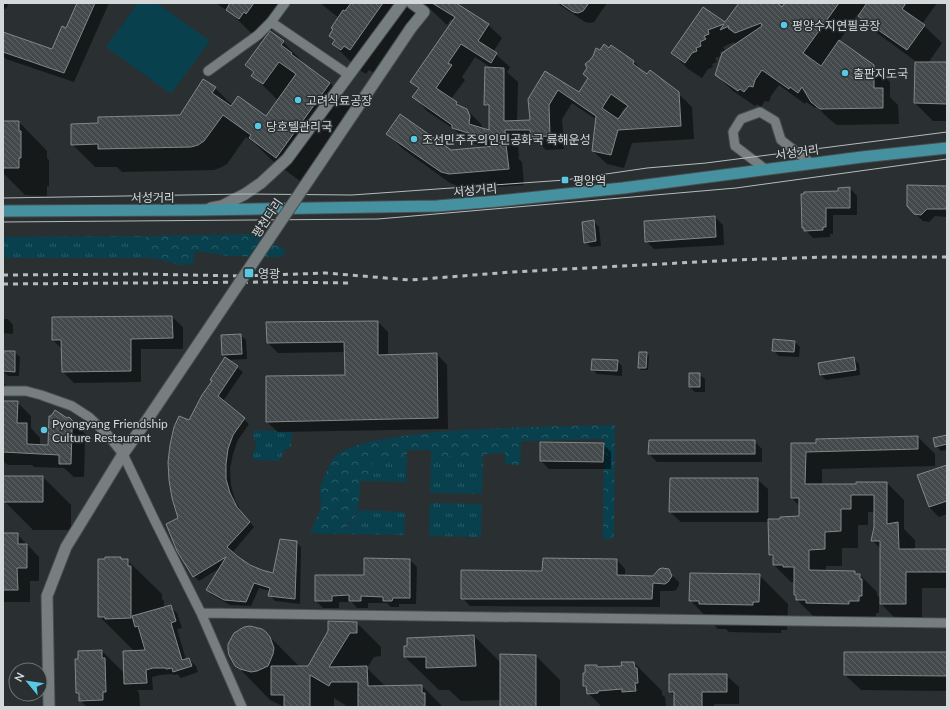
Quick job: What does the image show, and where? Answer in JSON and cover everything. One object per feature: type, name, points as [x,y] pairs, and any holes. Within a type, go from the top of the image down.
[{"type":"main road","name":"서성거리","points":[[3,211],[197,210],[437,206],[623,188],[811,163],[947,148]]},
{"type":"street","points":[[208,71],[258,35],[271,22],[285,3]]},
{"type":"street","points":[[197,210],[222,206],[261,183],[287,159],[402,3]]},
{"type":"street","name":"평천다리","points":[[49,707],[47,596],[66,547],[123,454],[411,28],[424,12],[412,3]]},
{"type":"street","points":[[271,22],[349,75]]},
{"type":"street","points":[[765,169],[735,146],[732,132],[741,119],[760,112],[775,121],[781,140],[811,163]]},
{"type":"street","points":[[3,391],[26,391],[72,406],[89,417],[123,454],[201,613],[242,707]]},
{"type":"street","points":[[201,613],[947,623]]},
{"type":"green space","points":[[138,3],[157,3],[210,41],[171,94],[106,47]]},
{"type":"green space","points":[[250,234],[285,249],[285,253],[280,257],[229,256],[195,251],[193,264],[180,265],[152,258],[139,248],[147,236]]},
{"type":"green space","points":[[147,236],[139,248],[152,258],[3,258],[3,237]]},
{"type":"green space","points":[[615,425],[614,539],[603,539],[604,439],[521,441],[520,465],[505,464],[505,453],[484,454],[483,457],[431,456],[431,450],[407,450],[407,456],[374,458],[368,481],[360,481],[358,510],[347,527],[340,534],[321,534],[310,532],[317,518],[321,504],[320,487],[328,468],[334,458],[352,447],[382,439],[466,430]]},
{"type":"green space","points":[[254,430],[292,432],[291,446],[285,450],[279,461],[253,460],[253,452],[255,451],[256,441],[253,440]]},
{"type":"green space","points":[[407,456],[406,482],[368,481],[374,458]]},
{"type":"green space","points":[[431,456],[483,457],[482,494],[430,493]]},
{"type":"green space","points":[[430,503],[482,504],[481,537],[429,536]]},
{"type":"green space","points":[[359,510],[405,512],[404,535],[340,534],[352,522]]},
{"type":"building","points":[[77,3],[95,3],[64,73],[3,52],[3,32],[52,49],[62,26],[66,28]]},
{"type":"building","points":[[230,3],[254,3],[246,14],[244,12],[239,19],[226,10]]},
{"type":"building","points":[[351,3],[383,3],[350,50],[344,46],[341,50],[332,44],[335,40],[329,36],[333,29],[331,28],[343,10],[345,11]]},
{"type":"building","points":[[432,3],[456,3],[489,24],[478,41],[497,53],[491,63],[461,44],[448,63],[452,65],[436,88],[457,102],[456,104],[467,109],[470,116],[469,124],[489,130],[489,105],[484,105],[485,67],[504,68],[504,121],[530,120],[528,99],[545,71],[579,92],[588,78],[583,74],[587,68],[585,64],[593,56],[596,48],[600,50],[604,44],[609,48],[611,45],[634,61],[633,64],[647,74],[650,70],[679,92],[681,126],[618,130],[611,155],[592,151],[596,116],[558,90],[549,105],[550,136],[531,137],[530,130],[505,130],[506,145],[452,128],[452,125],[412,97],[419,88],[410,82],[455,17]],"holes":[[[611,94],[628,106],[618,119],[602,108]]]},
{"type":"building","points":[[560,3],[589,3],[583,11],[578,13],[573,12]]},
{"type":"building","points":[[739,3],[777,3],[782,7],[785,3],[839,3],[803,53],[821,66],[839,40],[874,65],[874,88],[883,88],[883,108],[820,109],[811,102],[802,87],[798,93],[790,87],[789,89],[762,70],[755,80],[753,87],[749,86],[744,92],[740,89],[738,91],[715,75],[722,53],[762,26],[761,23],[735,33],[728,28],[729,26],[720,30],[724,24],[708,30],[709,34],[704,36],[706,39],[700,42],[701,46],[696,48],[697,51],[692,53],[685,63],[671,53],[703,7],[725,22]]},
{"type":"building","points":[[867,3],[906,3],[902,9],[925,25],[907,50],[858,16]]},
{"type":"building","points":[[270,31],[284,41],[281,45],[292,53],[291,54],[330,83],[276,158],[249,138],[251,135],[223,115],[204,141],[191,147],[98,149],[98,144],[71,145],[71,124],[98,123],[98,117],[180,115],[203,79],[216,87],[212,93],[231,106],[238,96],[266,116],[296,74],[279,62],[263,84],[251,76],[254,72],[245,65]]},
{"type":"building","points":[[915,62],[947,62],[947,104],[914,103]]},
{"type":"building","name":"조선민주주의인민공화국 륙해운성","points":[[400,114],[451,150],[506,145],[509,169],[449,174],[441,172],[386,134]]},
{"type":"building","points":[[3,121],[19,121],[19,131],[21,131],[21,158],[19,158],[19,168],[3,168]]},
{"type":"building","points":[[907,185],[947,186],[947,209],[927,209],[921,215],[914,214],[907,206]]},
{"type":"building","points":[[850,187],[850,208],[826,208],[826,227],[823,227],[823,230],[804,231],[804,228],[802,228],[801,194],[804,194],[804,192],[838,191],[838,188]]},
{"type":"building","points":[[715,216],[716,237],[645,242],[644,221]]},
{"type":"building","points":[[594,220],[596,241],[584,243],[582,222]]},
{"type":"building","points":[[172,316],[173,338],[131,339],[131,371],[62,372],[61,340],[52,340],[52,317]]},
{"type":"building","points":[[378,321],[378,355],[437,353],[438,418],[266,422],[266,376],[345,375],[344,342],[267,343],[266,322]]},
{"type":"building","points":[[241,334],[242,354],[222,355],[221,335]]},
{"type":"building","points":[[773,339],[795,341],[794,352],[772,351]]},
{"type":"building","points":[[3,351],[15,351],[15,372],[3,371]]},
{"type":"building","points":[[639,352],[647,352],[646,368],[638,368]]},
{"type":"building","points":[[225,357],[238,366],[218,396],[245,418],[233,435],[228,449],[226,479],[230,493],[237,507],[250,522],[227,547],[250,565],[273,573],[280,539],[297,541],[295,599],[268,596],[270,588],[254,583],[246,602],[224,600],[206,590],[226,557],[193,577],[177,551],[166,524],[178,518],[172,498],[168,462],[174,427],[179,416],[189,420],[202,395],[212,381],[210,380]]},
{"type":"building","points":[[854,357],[856,370],[820,375],[818,363]]},
{"type":"building","points":[[592,359],[618,360],[617,371],[591,370]]},
{"type":"building","points":[[689,373],[700,373],[700,387],[689,387]]},
{"type":"building","points":[[3,401],[18,401],[17,423],[27,423],[27,444],[48,445],[49,416],[51,416],[55,410],[67,418],[69,417],[76,424],[72,429],[71,464],[59,464],[59,455],[3,452]]},
{"type":"building","points":[[947,435],[947,444],[935,447],[933,438]]},
{"type":"building","points":[[918,436],[918,449],[806,452],[805,484],[856,484],[856,482],[887,482],[887,524],[898,522],[899,549],[947,549],[947,572],[906,572],[906,604],[880,604],[880,541],[871,541],[874,527],[874,495],[851,495],[851,509],[841,509],[841,531],[825,532],[825,549],[809,550],[809,570],[855,571],[855,574],[860,574],[860,579],[862,579],[862,596],[859,596],[859,601],[849,601],[849,604],[806,603],[806,600],[796,600],[796,595],[794,595],[794,567],[773,565],[773,555],[769,555],[768,519],[799,516],[799,498],[791,498],[791,443],[816,443],[816,439]]},
{"type":"building","points":[[649,440],[755,440],[755,454],[648,454]]},
{"type":"building","points":[[540,442],[604,443],[603,462],[540,461]]},
{"type":"building","points":[[947,465],[947,501],[929,507],[917,475]]},
{"type":"building","points":[[3,476],[43,476],[43,502],[3,502]]},
{"type":"building","points":[[670,478],[758,478],[758,512],[669,512]]},
{"type":"building","points":[[3,533],[18,533],[18,544],[27,544],[27,568],[17,568],[18,590],[3,590]]},
{"type":"building","points":[[105,557],[121,557],[121,559],[128,559],[128,566],[131,566],[131,618],[105,619],[105,617],[98,617],[98,559],[105,559]]},
{"type":"building","points":[[364,558],[410,559],[410,598],[393,598],[392,601],[383,601],[383,597],[361,596],[361,601],[349,601],[349,595],[332,596],[332,601],[315,601],[315,575],[364,575]]},
{"type":"building","points":[[543,558],[617,559],[617,575],[653,576],[659,569],[662,568],[669,569],[672,576],[665,584],[653,583],[652,599],[461,599],[461,570],[542,571]]},
{"type":"building","points":[[690,573],[760,574],[759,602],[753,602],[753,605],[699,604],[699,601],[689,601]]},
{"type":"building","points":[[171,605],[176,621],[171,623],[182,660],[189,658],[192,666],[173,672],[172,668],[153,668],[146,670],[147,683],[124,684],[123,651],[145,650],[138,626],[135,627],[132,616]]},
{"type":"building","points":[[328,621],[357,622],[357,633],[350,633],[329,667],[367,666],[368,686],[422,685],[422,693],[425,693],[425,707],[358,707],[358,682],[331,682],[329,686],[310,675],[310,707],[284,707],[284,695],[271,695],[271,666],[308,666],[328,631]]},
{"type":"building","points":[[250,626],[262,629],[266,632],[270,637],[274,648],[268,666],[251,672],[235,666],[228,650],[228,644],[234,633],[244,627]]},
{"type":"building","points":[[474,635],[476,666],[426,668],[426,657],[404,657],[404,646],[407,646],[407,638]]},
{"type":"building","points":[[102,650],[102,658],[105,658],[106,692],[103,692],[103,700],[79,701],[79,693],[76,693],[75,659],[78,659],[78,651]]},
{"type":"building","points":[[844,652],[947,652],[947,676],[844,675]]},
{"type":"building","points":[[500,654],[536,655],[536,707],[500,707]]},
{"type":"building","points":[[621,662],[634,662],[635,668],[637,668],[638,683],[635,683],[636,691],[622,692],[622,689],[598,691],[598,693],[587,694],[586,686],[583,686],[583,673],[585,673],[585,665],[597,665],[597,667],[622,666]]},
{"type":"building","points":[[669,674],[727,674],[727,692],[702,692],[702,707],[674,707],[674,692],[669,692]]},
{"type":"tram line","points":[[3,198],[245,194],[352,195],[565,180],[647,168],[706,163],[947,132]]},
{"type":"tram line","points":[[3,222],[378,219],[736,188],[947,159]]},
{"type":"railway","points":[[3,275],[142,274],[241,276],[326,273],[410,280],[512,272],[735,260],[827,257],[947,257]]},
{"type":"railway","points":[[3,284],[271,282],[350,283]]},
{"type":"place","name":"평양수지연필공장","points":[[784,25]]},
{"type":"place","name":"출판지도국","points":[[845,73]]},
{"type":"place","name":"고려식료공장","points":[[298,100]]},
{"type":"place","name":"당호텔관리국","points":[[258,126]]},
{"type":"place","name":"조선민주주의인민공화국 륙해운성","points":[[414,139]]},
{"type":"place","name":"평양역","points":[[565,180]]},
{"type":"place","name":"영광","points":[[249,273]]},
{"type":"place","name":"Pyongyang Friendship Culture Restaurant","points":[[44,430]]}]
